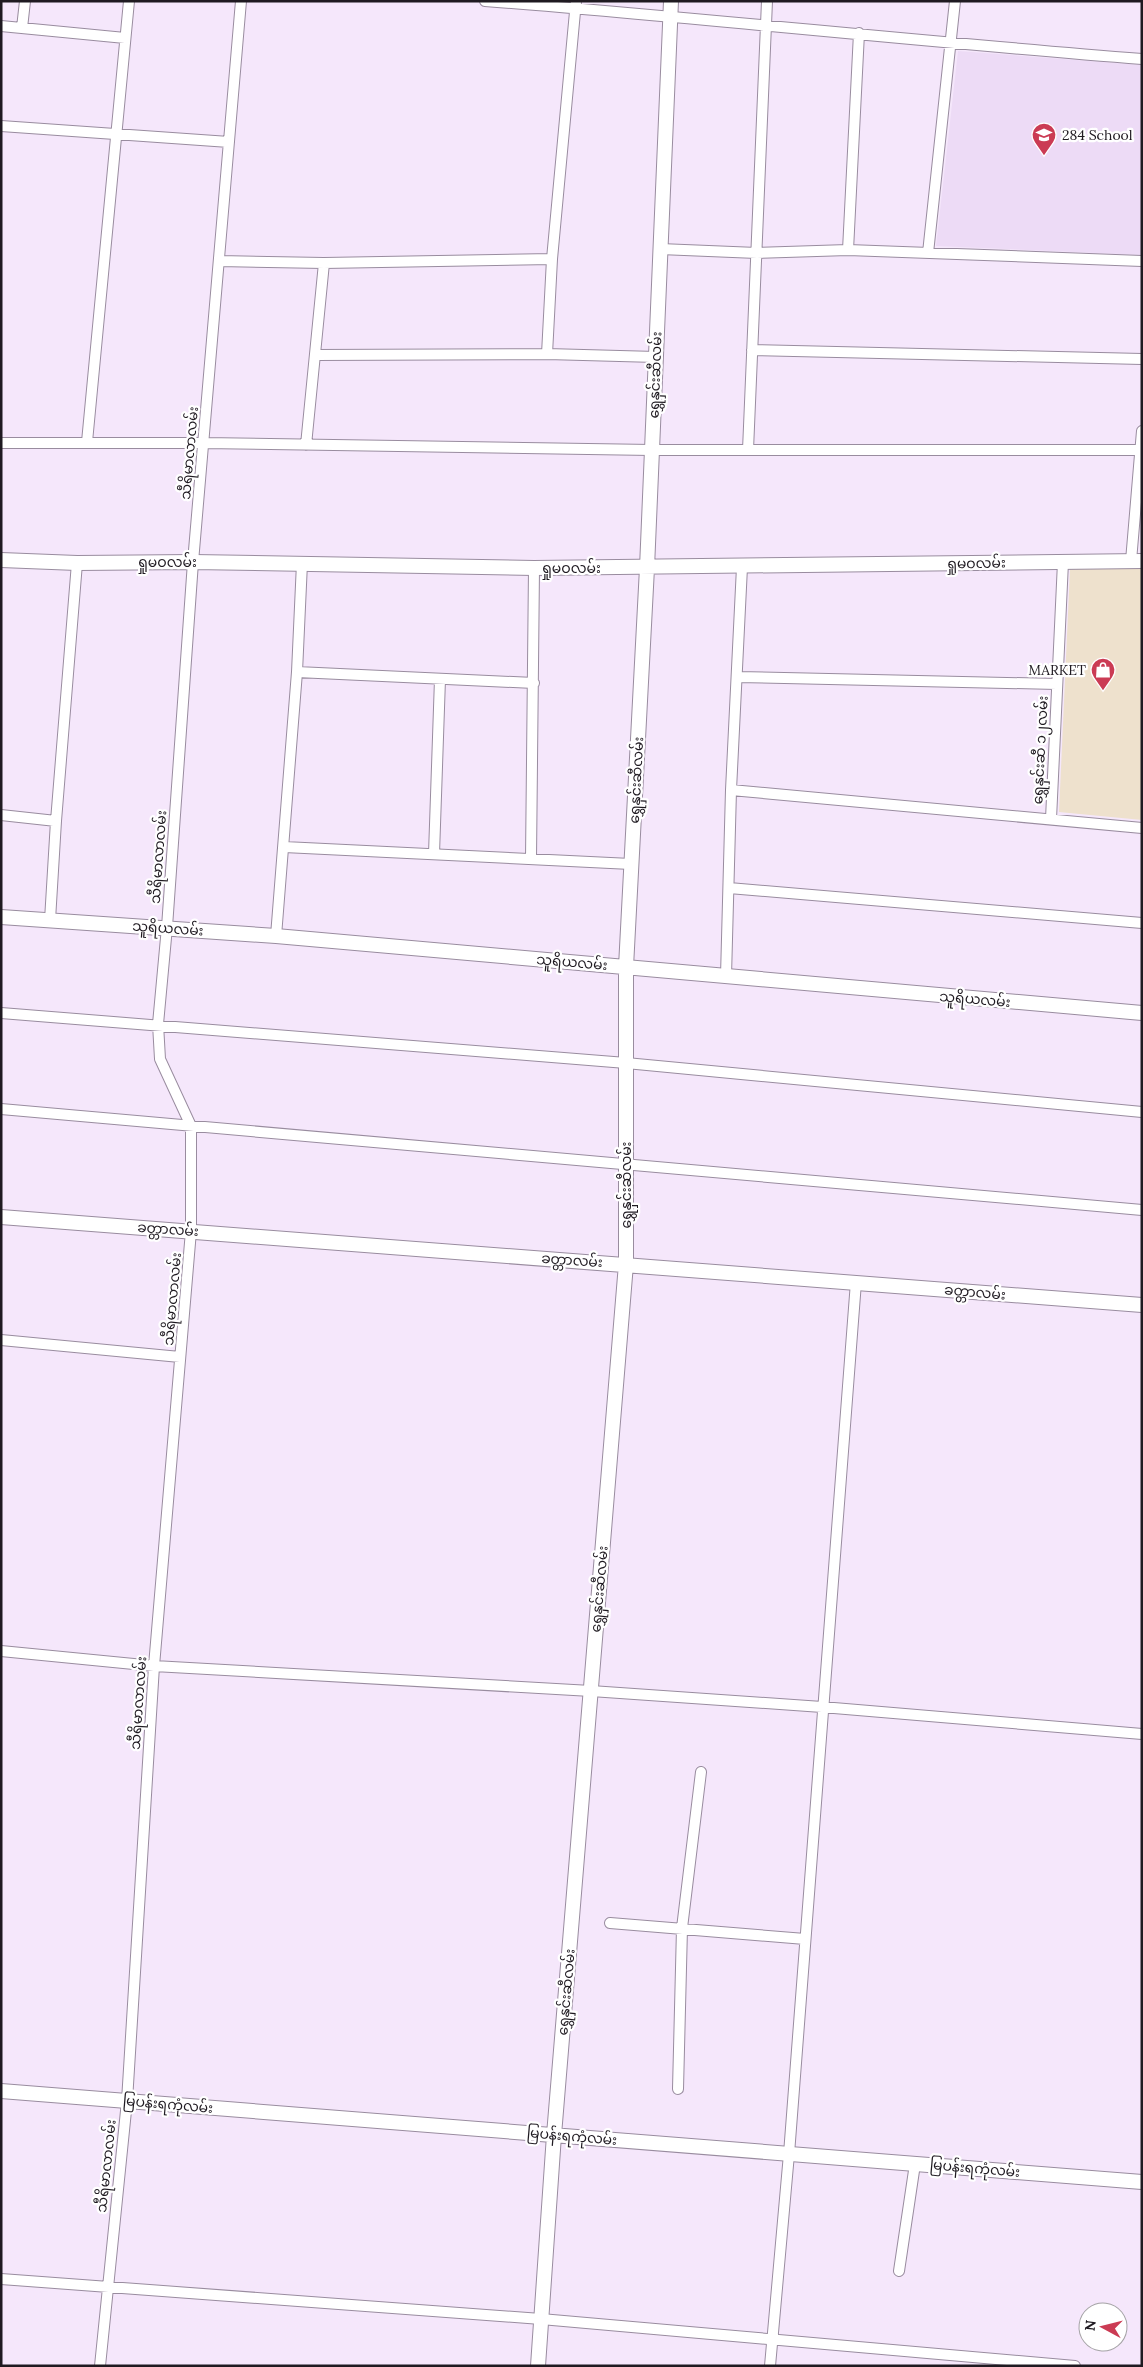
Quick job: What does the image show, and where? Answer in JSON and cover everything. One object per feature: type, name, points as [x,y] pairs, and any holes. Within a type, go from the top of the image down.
[{"type":"street","points":[[22,28],[25,1]]},
{"type":"street","points":[[87,442],[129,1]]},
{"type":"street","name":"သီရိမာလာလမ်း","points":[[100,2366],[127,2101],[154,1666],[192,1231],[191,1126],[160,1059],[158,1024],[167,927],[193,562],[242,1]]},
{"type":"street","points":[[486,1],[576,5],[951,44],[1142,59]]},
{"type":"street","name":"ရွှေနှင်းဆီလမ်း","points":[[538,2366],[554,2135],[626,1264],[626,967],[647,568],[671,1]]},
{"type":"street","points":[[748,450],[767,1]]},
{"type":"street","points":[[928,253],[955,1]]},
{"type":"street","points":[[547,354],[552,260],[576,5]]},
{"type":"street","points":[[1,26],[125,38]]},
{"type":"street","points":[[848,250],[859,33]]},
{"type":"street","points":[[1,126],[229,142]]},
{"type":"street","points":[[660,250],[757,253],[848,250],[1142,261]]},
{"type":"street","points":[[219,261],[324,263],[552,260]]},
{"type":"street","points":[[306,445],[324,263]]},
{"type":"street","points":[[752,350],[1142,359]]},
{"type":"street","points":[[315,355],[547,354],[656,357]]},
{"type":"street","points":[[1136,561],[1142,430]]},
{"type":"street","points":[[1,443],[204,443],[652,450],[1140,450]]},
{"type":"street","name":"ရှုမဝလမ်း","points":[[1,560],[76,563],[302,563],[534,568],[1136,561]]},
{"type":"street","name":"ရွှေနှင်းဆီ ၁၂လမ်း","points":[[1051,819],[1063,562]]},
{"type":"street","points":[[50,920],[76,563]]},
{"type":"street","points":[[276,936],[297,672],[302,563]]},
{"type":"street","points":[[726,976],[731,790],[742,567]]},
{"type":"street","points":[[531,859],[534,568]]},
{"type":"street","points":[[297,672],[534,683]]},
{"type":"street","points":[[737,677],[1057,684]]},
{"type":"street","points":[[434,854],[440,679]]},
{"type":"street","points":[[731,790],[1142,828]]},
{"type":"street","points":[[1,815],[56,822]]},
{"type":"street","points":[[284,847],[631,864]]},
{"type":"street","points":[[729,888],[1142,923]]},
{"type":"street","name":"သူရိယလမ်း","points":[[1,916],[276,936],[1142,1014]]},
{"type":"street","points":[[1,1013],[158,1024],[626,1063],[1142,1112]]},
{"type":"street","points":[[1,1109],[1142,1210]]},
{"type":"street","name":"ခတ္တာလမ်း","points":[[1,1217],[1142,1305]]},
{"type":"street","points":[[770,2366],[789,2154],[856,1282]]},
{"type":"street","points":[[1,1340],[180,1357]]},
{"type":"street","points":[[1,1651],[154,1666],[591,1691],[1142,1734]]},
{"type":"street","points":[[678,2089],[682,1928],[701,1772]]},
{"type":"street","points":[[610,1923],[805,1940]]},
{"type":"street","name":"မြပန်းရကုံလမ်း","points":[[1,2091],[1142,2182]]},
{"type":"street","points":[[899,2271],[915,2164]]},
{"type":"street","points":[[1,2279],[542,2319],[1075,2366]]},
{"type":"shaded area","name":"284 School","points":[[958,51],[1142,65],[1142,255],[936,246]]},
{"type":"shaded area","name":"MARKET","points":[[1142,568],[1142,820],[1059,812],[1070,569]]},
{"type":"place","name":"284 School","points":[[1044,156]]},
{"type":"place","name":"MARKET","points":[[1103,691]]}]
